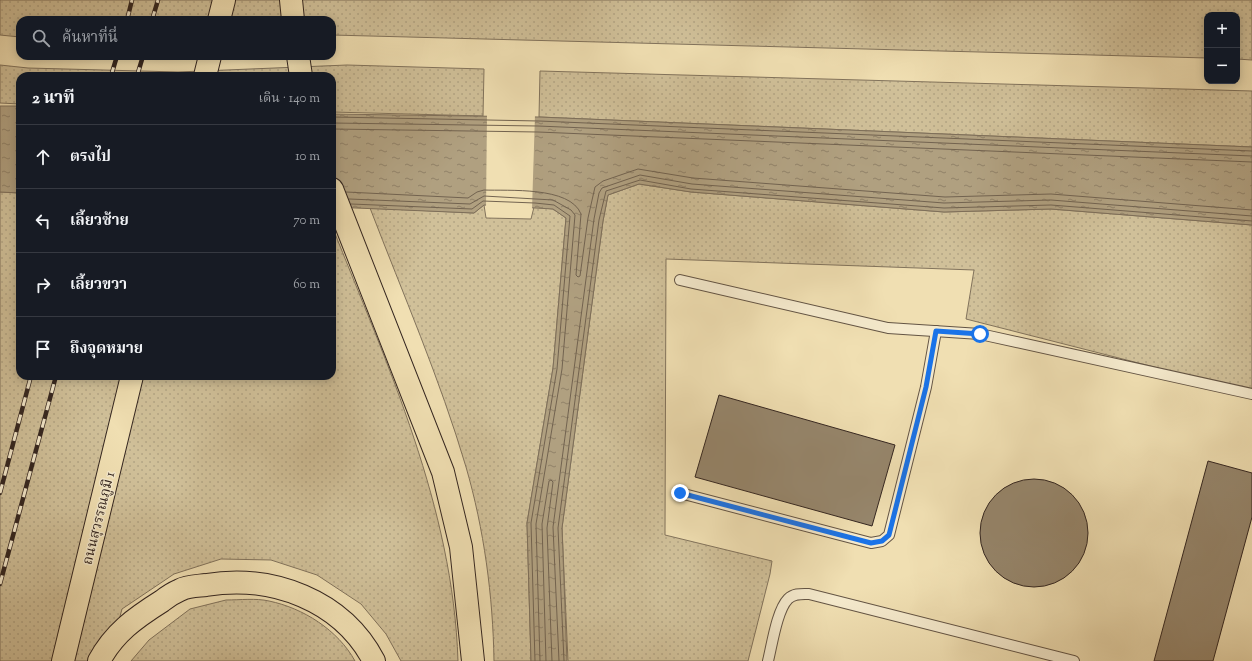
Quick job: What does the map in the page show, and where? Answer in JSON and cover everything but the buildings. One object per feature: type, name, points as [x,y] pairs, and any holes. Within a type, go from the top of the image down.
[{"type":"highway","points":[[220,16],[224,0]]},
{"type":"highway","points":[[291,0],[293,16]]},
{"type":"highway","points":[[206,72],[209,60]]},
{"type":"highway","points":[[299,60],[300,72]]},
{"type":"highway","points":[[336,199],[443,472],[461,547],[473,661]]},
{"type":"highway","name":"ถนนสุวรรณภูมิ 1","points":[[63,661],[131,380]]},
{"type":"highway","points":[[99,661],[104,651],[132,620],[180,589],[223,582],[269,585],[310,598],[346,622],[367,648],[374,661]]},
{"type":"lane","points":[[680,280],[888,328],[980,334],[1252,394]]},
{"type":"lane","points":[[680,493],[871,543],[882,541],[889,535],[926,387],[936,331]]},
{"type":"lane","points":[[768,661],[782,608],[789,598],[796,594],[809,594],[1074,661]]},
{"type":"shaded area","points":[[0,0],[1252,0],[1252,60],[1240,59],[1240,12],[1204,12],[1204,58],[336,35],[336,16],[16,16],[16,37],[0,35]]},
{"type":"shaded area","points":[[0,65],[28,68],[178,72],[16,72],[16,104],[0,103]]},
{"type":"shaded area","points":[[347,65],[484,69],[483,116],[336,112],[336,72],[178,72]]},
{"type":"shaded area","points":[[540,71],[1252,91],[1252,147],[539,117]]},
{"type":"shaded area","points":[[639,184],[691,192],[944,212],[1051,209],[1252,225],[1252,392],[966,319],[974,270],[666,259],[665,535],[772,561],[770,574],[748,661],[568,661],[562,528],[603,221],[608,195]]},
{"type":"shaded area","points":[[0,192],[16,193],[16,380],[336,380],[336,236],[395,385],[431,493],[444,548],[453,604],[458,661],[401,661],[386,634],[361,604],[317,575],[271,560],[221,559],[174,574],[122,609],[108,661],[0,661]]},
{"type":"shaded area","points":[[484,205],[486,218],[531,219],[534,207],[553,209],[566,218],[553,368],[527,523],[531,661],[494,661],[492,612],[483,538],[466,467],[433,369],[370,208],[474,213]]},
{"type":"shaded area","points":[[226,600],[264,600],[282,604],[307,615],[329,630],[348,650],[355,661],[131,661],[149,640],[190,609]]},
{"type":"water","points":[[0,106],[16,106],[16,193],[0,192]]},
{"type":"water","points":[[336,114],[539,117],[1252,147],[1252,225],[1051,209],[944,212],[691,192],[639,184],[608,195],[603,221],[562,528],[567,661],[531,661],[527,523],[553,368],[566,218],[553,209],[484,205],[474,213],[336,207]]},
{"type":"pier","points":[[487,114],[535,115],[532,209],[486,208]]},
{"type":"railway","points":[[128,16],[132,0]]},
{"type":"railway","points":[[153,16],[158,0]]},
{"type":"railway","points":[[112,72],[116,60]]},
{"type":"railway","points":[[138,72],[142,60]]},
{"type":"railway","points":[[0,493],[30,380]]},
{"type":"railway","points":[[0,584],[55,380]]},
{"type":"route","points":[[680,493],[871,543],[882,541],[889,535],[926,387],[936,331],[980,334]]}]
